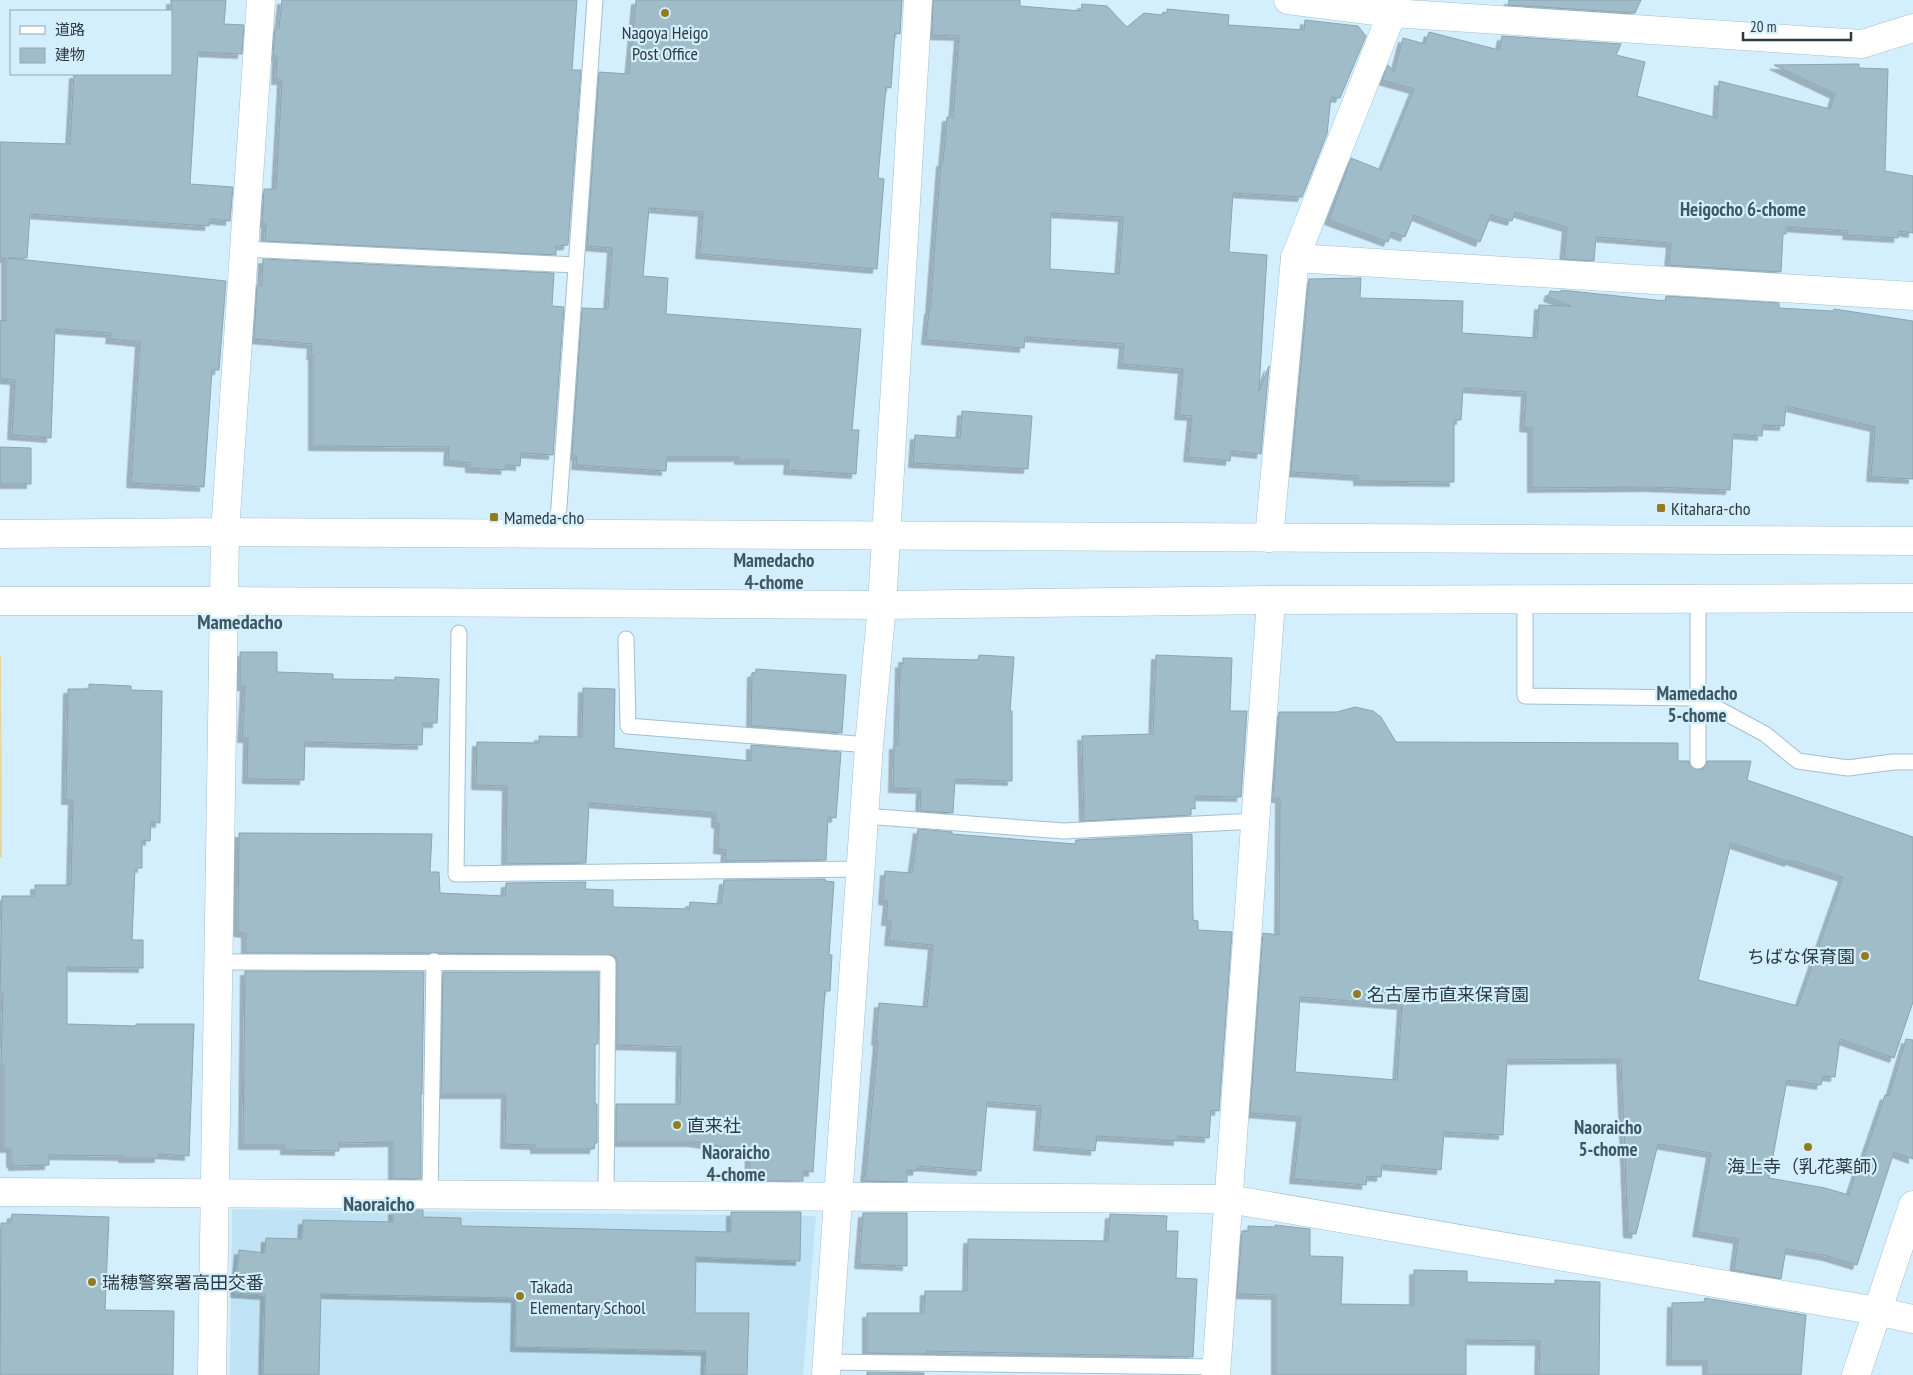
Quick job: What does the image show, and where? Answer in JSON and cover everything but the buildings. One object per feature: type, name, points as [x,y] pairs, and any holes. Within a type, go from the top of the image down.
[{"type":"street","points":[[212,1375],[225,532],[261,0]]},
{"type":"street","points":[[826,1368],[869,745],[882,605],[918,0]]},
{"type":"street","points":[[1288,0],[1862,44],[1913,28]]},
{"type":"street","points":[[1269,538],[1295,258],[1406,9]]},
{"type":"street","points":[[1295,258],[1913,296]]},
{"type":"street","points":[[0,534],[225,532],[1913,541]]},
{"type":"street","points":[[0,601],[882,605],[1271,600],[1913,598]]},
{"type":"street","points":[[1217,1371],[1271,600]]},
{"type":"street","points":[[0,1192],[1229,1199],[1878,1311],[1913,1319]]},
{"type":"street","points":[[1856,1375],[1913,1205]]},
{"type":"lane","points":[[557,534],[595,0]]},
{"type":"lane","points":[[244,249],[576,265]]},
{"type":"lane","points":[[1525,599],[1525,696],[1698,698],[1766,734],[1798,761],[1848,768],[1893,762],[1913,762]]},
{"type":"lane","points":[[1698,599],[1698,761]]},
{"type":"lane","points":[[460,633],[456,874],[860,869]]},
{"type":"lane","points":[[626,639],[628,726],[869,745]]},
{"type":"lane","points":[[864,816],[1064,831],[1255,820]]},
{"type":"lane","points":[[219,962],[434,961],[608,963],[606,1196]]},
{"type":"lane","points":[[430,1195],[434,961]]},
{"type":"lane","points":[[826,1368],[1217,1371]]},
{"type":"shaded area","points":[[1,656],[2,857],[0,857]]},
{"type":"shaded area","name":"Takada Elementary School","points":[[232,1209],[816,1216],[803,1375],[230,1375]]},
{"type":"place","name":"Nagoya Heigo Post Office","points":[[665,13]]},
{"type":"place","name":"Kitahara-cho","points":[[1661,508]]},
{"type":"place","name":"Mameda-cho","points":[[494,517]]},
{"type":"place","name":"ちばな保育園","points":[[1865,956]]},
{"type":"place","name":"名古屋市直来保育園","points":[[1357,994]]},
{"type":"place","name":"直来社","points":[[677,1125]]},
{"type":"place","name":"海上寺（乳花薬師）","points":[[1808,1147]]},
{"type":"place","name":"瑞穂警察署高田交番","points":[[92,1282]]},
{"type":"place","name":"Takada Elementary School","points":[[520,1296]]},
{"type":"district","name":"Heigocho 6-chome","points":[[1743,209]]},
{"type":"district","name":"Mamedacho 4-chome","points":[[774,571]]},
{"type":"district","name":"Mamedacho","points":[[240,622]]},
{"type":"district","name":"Mamedacho 5-chome","points":[[1697,704]]},
{"type":"district","name":"Naoraicho 5-chome","points":[[1608,1138]]},
{"type":"district","name":"Naoraicho 4-chome","points":[[736,1163]]},
{"type":"district","name":"Naoraicho","points":[[379,1204]]}]
